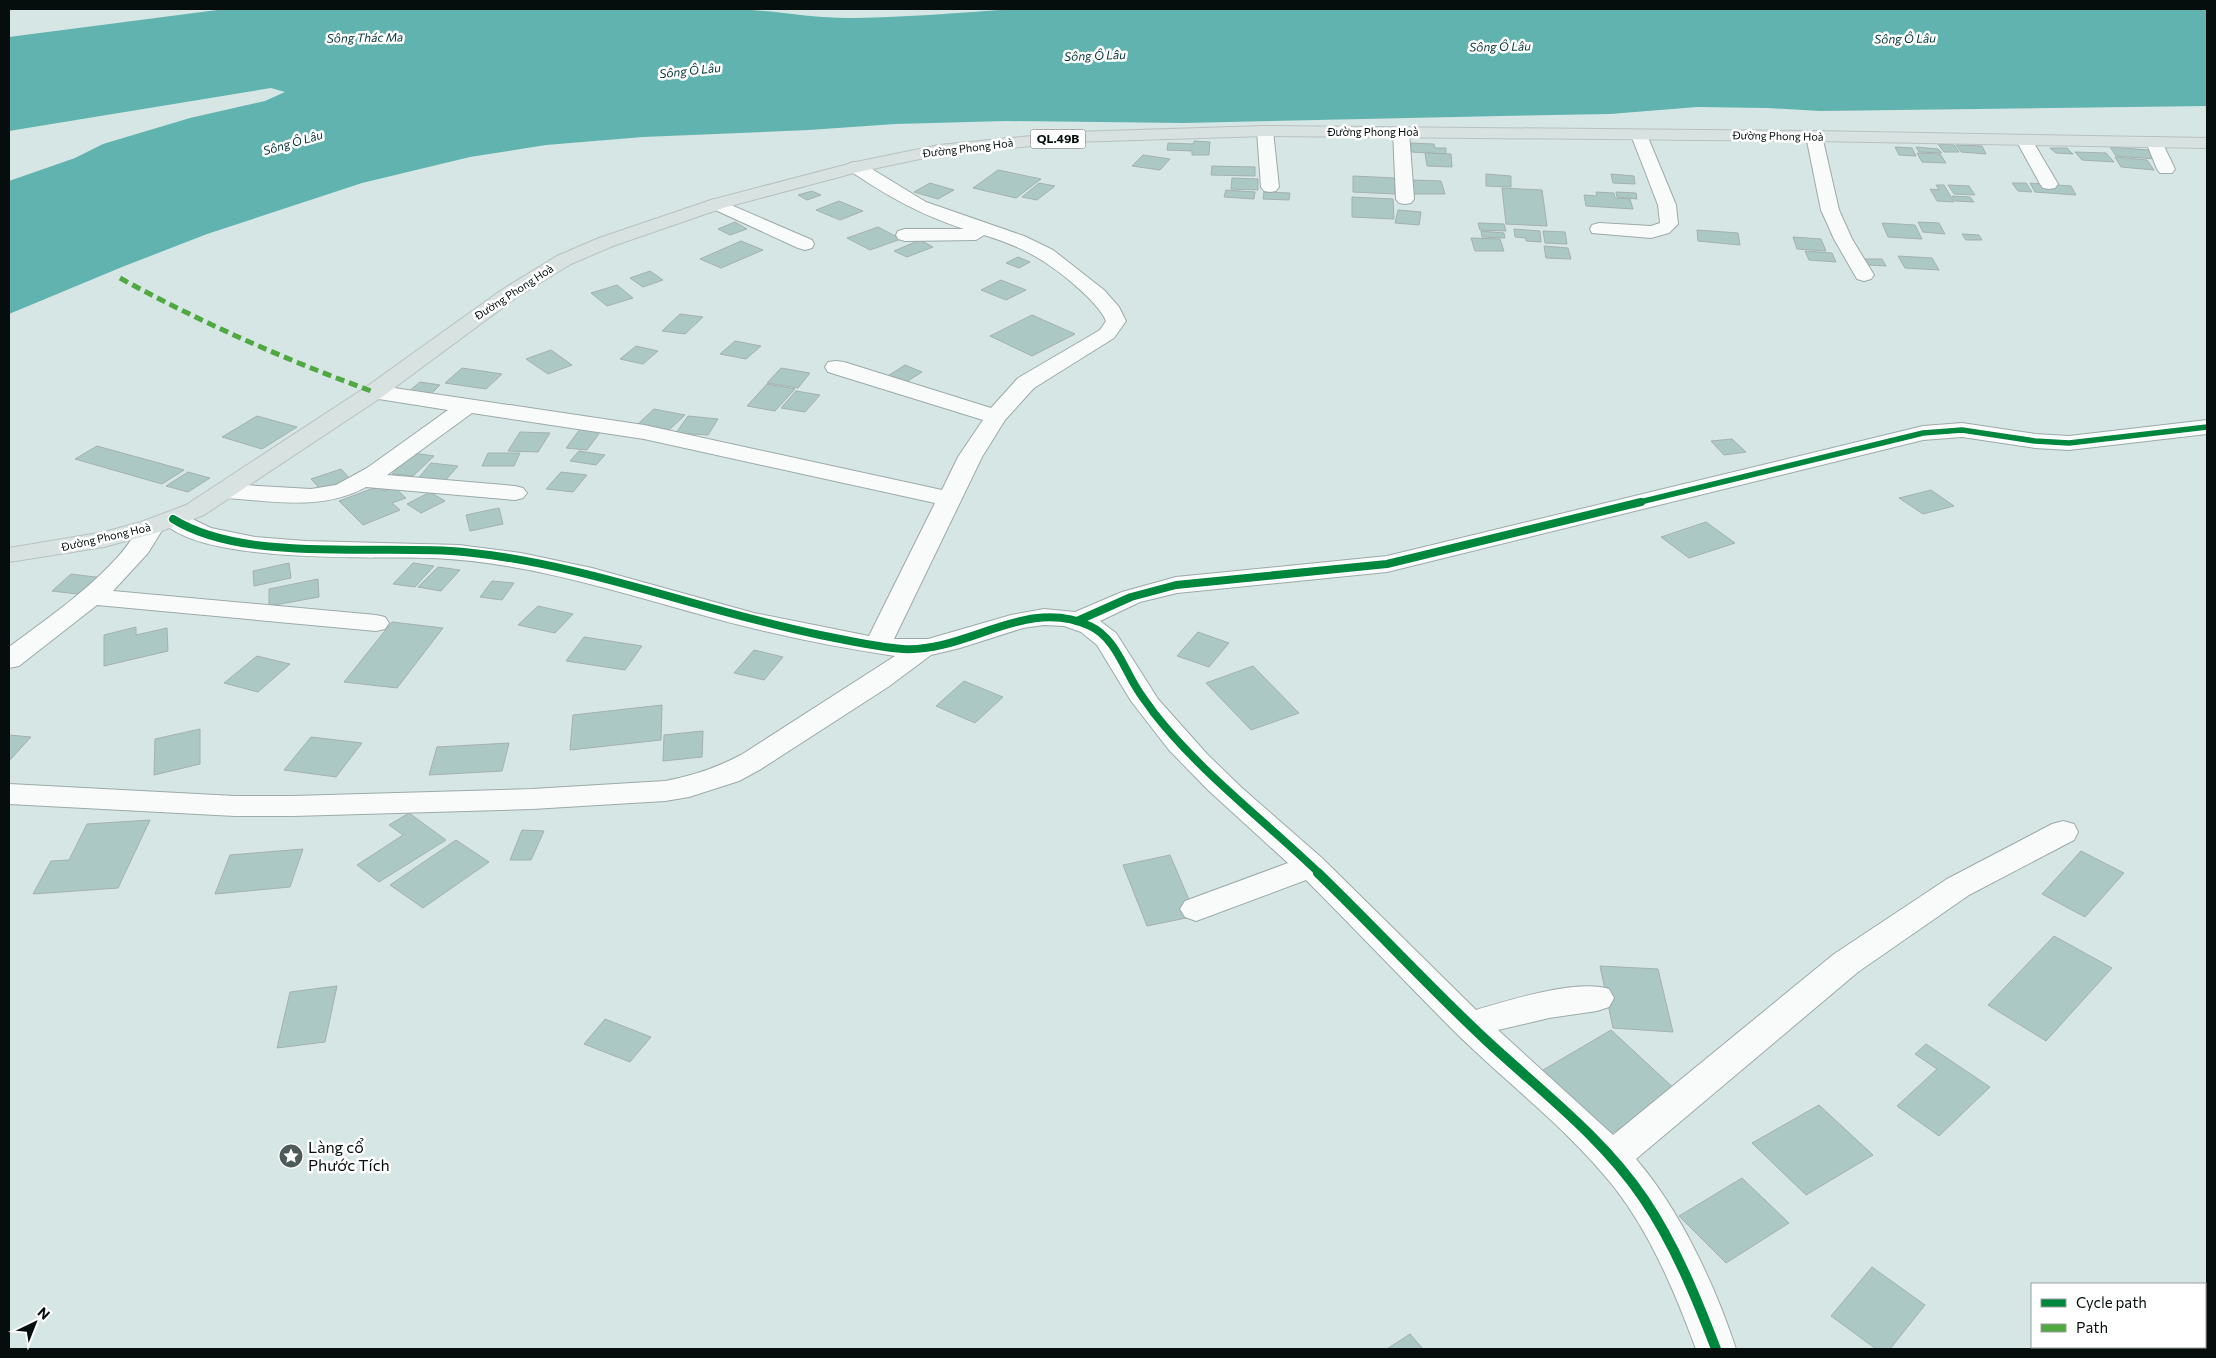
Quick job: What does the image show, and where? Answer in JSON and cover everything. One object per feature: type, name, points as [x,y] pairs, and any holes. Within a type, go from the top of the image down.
[{"type":"main road","name":"Đường Phong Hoà","points":[[9,555],[71,546],[128,534],[195,510],[374,392],[510,293],[564,260],[606,242],[717,204],[856,167],[939,150],[990,144],[1135,134],[1265,131],[1814,136],[2207,143]]},
{"type":"street","points":[[1265,131],[1270,187]]},
{"type":"street","points":[[1401,132],[1405,199]]},
{"type":"street","points":[[1599,229],[1651,232],[1665,228],[1671,220],[1668,206],[1639,135]]},
{"type":"street","points":[[1814,136],[1830,210],[1843,239],[1864,275]]},
{"type":"street","points":[[2024,140],[2049,184]]},
{"type":"street","points":[[2154,142],[2166,169]]},
{"type":"street","points":[[856,167],[920,206],[1033,247],[1064,267],[1097,294],[1112,311],[1116,321],[1115,326],[1107,334],[1046,369],[1026,383],[996,417],[970,458],[877,646]]},
{"type":"street","points":[[717,204],[805,244]]},
{"type":"street","points":[[905,235],[997,233]]},
{"type":"street","points":[[836,367],[996,417]]},
{"type":"street","points":[[374,392],[653,434],[949,499]]},
{"type":"street","points":[[226,491],[324,496],[342,491],[364,480],[468,406]]},
{"type":"street","points":[[1077,620],[1124,600],[1176,585],[1387,564],[1923,433],[1962,430],[2035,441],[2069,442],[2207,427]]},
{"type":"street","points":[[364,480],[515,494]]},
{"type":"street","points":[[9,660],[91,597],[162,523],[186,528],[206,536],[278,547],[346,551],[458,552],[506,556],[604,578],[781,628],[877,646],[921,650],[936,648],[1028,619],[1049,617],[1077,620],[1100,631],[1108,638],[1140,694],[1171,734],[1201,766],[1311,866],[1470,1025],[1611,1158],[1644,1200],[1666,1234],[1716,1349]]},
{"type":"street","points":[[91,597],[376,623]]},
{"type":"street","points":[[9,794],[235,806],[293,806],[532,799],[689,787],[729,774],[752,762],[878,681],[921,650]]},
{"type":"street","points":[[1611,1158],[1846,963],[1958,887],[2063,832]]},
{"type":"street","points":[[1196,909],[1311,866]]},
{"type":"street","points":[[1470,1025],[1524,1009],[1560,1002],[1597,998]]},
{"type":"water","points":[[225,9],[733,9],[855,18],[1012,9],[2207,9],[2207,106],[1820,111],[1697,107],[1610,114],[1184,123],[1006,121],[895,124],[809,130],[643,137],[546,145],[470,157],[362,183],[207,234],[9,314],[9,181],[75,158],[103,144],[190,118],[265,101],[285,92],[271,88],[9,131],[9,37]]},
{"type":"building","points":[[1194,141],[1210,142],[1209,155],[1192,155],[1192,151],[1167,150],[1168,143],[1193,144]]},
{"type":"building","points":[[1411,143],[1434,144],[1435,148],[1446,148],[1446,154],[1411,152]]},
{"type":"building","points":[[1938,144],[1954,145],[1959,152],[1944,152]]},
{"type":"building","points":[[1956,145],[1982,146],[1986,154],[1961,152]]},
{"type":"building","points":[[1895,147],[1912,148],[1916,156],[1899,155]]},
{"type":"building","points":[[1916,147],[1938,149],[1942,153],[1919,152]]},
{"type":"building","points":[[2110,147],[2149,150],[2156,159],[2116,156]]},
{"type":"building","points":[[2050,148],[2067,148],[2073,154],[2056,153]]},
{"type":"building","points":[[2075,152],[2106,153],[2114,162],[2082,160]]},
{"type":"building","points":[[1425,153],[1451,154],[1452,167],[1427,166]]},
{"type":"building","points":[[1917,153],[1940,154],[1946,163],[1922,162]]},
{"type":"building","points":[[1143,155],[1170,159],[1160,170],[1132,166]]},
{"type":"building","points":[[2115,157],[2147,160],[2154,170],[2121,167]]},
{"type":"building","points":[[1212,166],[1255,167],[1255,176],[1211,175]]},
{"type":"building","points":[[998,170],[1041,179],[1016,198],[973,188]]},
{"type":"building","points":[[1486,174],[1511,176],[1511,187],[1486,186]]},
{"type":"building","points":[[1611,174],[1634,176],[1635,184],[1613,183]]},
{"type":"building","points":[[1353,176],[1395,178],[1395,194],[1353,192]]},
{"type":"building","points":[[1232,178],[1258,179],[1258,190],[1231,189]]},
{"type":"building","points":[[1411,180],[1441,181],[1445,194],[1414,194]]},
{"type":"building","points":[[930,183],[954,190],[938,199],[914,192]]},
{"type":"building","points":[[1039,183],[1055,186],[1037,200],[1022,197]]},
{"type":"building","points":[[2012,183],[2026,183],[2032,192],[2018,191]]},
{"type":"building","points":[[2030,183],[2071,186],[2076,195],[2035,192]]},
{"type":"building","points":[[1936,185],[1944,185],[1954,202],[1937,201],[1930,189],[1939,190]]},
{"type":"building","points":[[1948,185],[1969,186],[1975,195],[1954,194]]},
{"type":"building","points":[[1502,188],[1542,190],[1547,226],[1506,224]]},
{"type":"building","points":[[1226,190],[1255,192],[1254,199],[1224,197]]},
{"type":"building","points":[[812,191],[821,195],[807,200],[798,195]]},
{"type":"building","points":[[1264,192],[1290,193],[1289,200],[1263,199]]},
{"type":"building","points":[[1596,192],[1614,193],[1615,198],[1630,199],[1633,209],[1586,206],[1584,195],[1597,196]]},
{"type":"building","points":[[1616,192],[1636,193],[1637,199],[1617,197]]},
{"type":"building","points":[[1952,196],[1970,197],[1974,202],[1955,201]]},
{"type":"building","points":[[1352,197],[1393,199],[1394,219],[1352,217]]},
{"type":"building","points":[[839,201],[863,211],[840,220],[816,210]]},
{"type":"building","points":[[1398,210],[1421,212],[1419,225],[1395,223]]},
{"type":"building","points":[[735,222],[747,229],[730,235],[718,229]]},
{"type":"building","points":[[1918,222],[1939,223],[1945,234],[1923,232]]},
{"type":"building","points":[[1478,223],[1504,224],[1506,231],[1480,230]]},
{"type":"building","points":[[1882,223],[1915,225],[1922,239],[1888,237]]},
{"type":"building","points":[[878,227],[901,239],[870,250],[847,238]]},
{"type":"building","points":[[1514,229],[1540,231],[1541,242],[1526,241],[1526,238],[1515,237]]},
{"type":"building","points":[[1697,230],[1738,233],[1740,245],[1698,241]]},
{"type":"building","points":[[1481,231],[1504,233],[1505,238],[1482,237]]},
{"type":"building","points":[[1543,231],[1565,232],[1567,244],[1545,243]]},
{"type":"building","points":[[1962,234],[1979,235],[1982,240],[1966,240]]},
{"type":"building","points":[[1793,237],[1821,239],[1826,251],[1797,249]]},
{"type":"building","points":[[1471,238],[1500,239],[1504,251],[1475,251]]},
{"type":"building","points":[[920,240],[933,247],[907,257],[894,251]]},
{"type":"building","points":[[741,241],[763,250],[721,268],[700,259]]},
{"type":"building","points":[[1544,246],[1568,248],[1571,259],[1546,258]]},
{"type":"building","points":[[1805,251],[1832,253],[1836,262],[1809,260]]},
{"type":"building","points":[[1898,256],[1932,258],[1939,270],[1905,268]]},
{"type":"building","points":[[1018,257],[1030,262],[1019,268],[1006,263]]},
{"type":"building","points":[[1865,259],[1882,259],[1886,266],[1869,265]]},
{"type":"building","points":[[650,271],[663,280],[643,287],[630,278]]},
{"type":"building","points":[[1001,280],[1026,290],[1006,300],[981,290]]},
{"type":"building","points":[[617,285],[633,298],[607,306],[591,293]]},
{"type":"building","points":[[680,314],[703,317],[685,334],[662,331]]},
{"type":"building","points":[[1032,315],[1075,334],[1032,356],[990,336]]},
{"type":"building","points":[[735,341],[761,346],[746,359],[720,354]]},
{"type":"building","points":[[636,346],[658,351],[643,364],[620,359]]},
{"type":"building","points":[[551,350],[572,365],[548,374],[526,359]]},
{"type":"building","points":[[905,365],[922,372],[903,384],[886,377]]},
{"type":"building","points":[[462,368],[502,374],[486,389],[445,383]]},
{"type":"building","points":[[781,368],[810,373],[798,388],[767,383]]},
{"type":"building","points":[[420,382],[440,385],[430,395],[409,391]]},
{"type":"building","points":[[767,384],[795,389],[775,411],[747,406]]},
{"type":"building","points":[[796,391],[820,395],[805,412],[781,408]]},
{"type":"building","points":[[654,409],[685,415],[668,431],[637,425]]},
{"type":"building","points":[[257,416],[297,427],[262,449],[222,437]]},
{"type":"building","points":[[688,416],[718,419],[708,435],[676,433]]},
{"type":"building","points":[[580,429],[601,431],[587,450],[566,448]]},
{"type":"building","points":[[520,432],[550,433],[538,452],[508,451]]},
{"type":"building","points":[[1732,439],[1746,452],[1724,455],[1711,441]]},
{"type":"building","points":[[97,446],[184,470],[162,484],[75,459]]},
{"type":"building","points":[[579,451],[605,455],[596,465],[570,461]]},
{"type":"building","points":[[413,453],[434,456],[413,476],[392,474]]},
{"type":"building","points":[[488,453],[520,453],[514,466],[482,466]]},
{"type":"building","points":[[431,463],[458,466],[443,483],[416,481]]},
{"type":"building","points":[[341,469],[353,482],[323,492],[311,479]]},
{"type":"building","points":[[188,472],[210,478],[188,492],[166,486]]},
{"type":"building","points":[[561,472],[587,475],[573,492],[546,489]]},
{"type":"building","points":[[379,486],[384,491],[394,487],[406,498],[392,503],[400,510],[363,525],[339,501]]},
{"type":"building","points":[[1931,490],[1954,506],[1923,514],[1899,498]]},
{"type":"building","points":[[430,492],[445,501],[421,513],[407,504]]},
{"type":"building","points":[[499,508],[503,524],[470,531],[466,515]]},
{"type":"building","points":[[1706,522],[1735,543],[1689,558],[1661,537]]},
{"type":"building","points":[[289,563],[291,578],[254,586],[253,571]]},
{"type":"building","points":[[413,563],[434,566],[415,587],[393,584]]},
{"type":"building","points":[[438,567],[460,570],[441,591],[418,587]]},
{"type":"building","points":[[71,574],[103,578],[86,595],[52,591]]},
{"type":"building","points":[[318,579],[319,597],[269,606],[269,589]]},
{"type":"building","points":[[492,581],[514,583],[502,600],[480,597]]},
{"type":"building","points":[[538,606],[573,614],[555,633],[518,625]]},
{"type":"building","points":[[392,622],[443,628],[397,688],[344,682]]},
{"type":"building","points":[[136,627],[136,635],[167,628],[168,651],[104,666],[104,635]]},
{"type":"building","points":[[1198,632],[1229,643],[1209,667],[1177,656]]},
{"type":"building","points":[[584,637],[642,646],[625,670],[566,661]]},
{"type":"building","points":[[754,650],[783,657],[764,680],[734,673]]},
{"type":"building","points":[[257,656],[290,664],[258,692],[224,683]]},
{"type":"building","points":[[1253,666],[1299,713],[1251,730],[1206,683]]},
{"type":"building","points":[[964,681],[1003,697],[975,723],[936,706]]},
{"type":"building","points":[[662,705],[661,740],[570,750],[573,715]]},
{"type":"building","points":[[200,729],[200,764],[154,775],[155,739]]},
{"type":"building","points":[[703,731],[702,757],[663,761],[664,735]]},
{"type":"building","points":[[9,735],[31,737],[9,761]]},
{"type":"building","points":[[311,737],[362,743],[336,777],[284,770]]},
{"type":"building","points":[[509,743],[502,771],[429,775],[437,747]]},
{"type":"building","points":[[409,813],[446,840],[379,882],[357,865],[403,835],[389,825]]},
{"type":"building","points":[[150,820],[118,888],[33,894],[51,861],[69,860],[87,824]]},
{"type":"building","points":[[522,830],[544,831],[531,860],[510,860]]},
{"type":"building","points":[[456,840],[489,862],[423,908],[390,885]]},
{"type":"building","points":[[303,849],[290,887],[215,894],[230,855]]},
{"type":"building","points":[[2081,851],[2124,873],[2085,917],[2042,894]]},
{"type":"building","points":[[1170,855],[1196,916],[1147,926],[1123,865]]},
{"type":"building","points":[[2054,936],[2112,968],[2046,1041],[1988,1005]]},
{"type":"building","points":[[1600,966],[1658,969],[1673,1032],[1613,1028]]},
{"type":"building","points":[[337,986],[325,1042],[277,1048],[290,992]]},
{"type":"building","points":[[605,1019],[651,1037],[630,1062],[584,1044]]},
{"type":"building","points":[[1611,1030],[1678,1092],[1609,1135],[1543,1070]]},
{"type":"building","points":[[1926,1044],[1990,1087],[1939,1136],[1897,1106],[1937,1069],[1915,1054]]},
{"type":"building","points":[[1819,1105],[1873,1155],[1806,1195],[1752,1143]]},
{"type":"building","points":[[1742,1178],[1789,1223],[1726,1263],[1679,1216]]},
{"type":"building","points":[[1872,1267],[1925,1305],[1890,1349],[1876,1349],[1831,1316]]},
{"type":"building","points":[[1410,1334],[1423,1349],[1387,1349]]},
{"type":"building","points":[[2112,1348],[2161,1348],[2160,1349]]},
{"type":"marked path","points":[[120,278],[181,311],[244,341],[374,392]]},
{"type":"cycle path","points":[[1077,621],[1131,597],[1176,585],[1387,564],[1923,433],[1962,430],[2035,441],[2069,443],[2207,427]]},
{"type":"cycle path","points":[[173,519],[202,534],[244,543],[280,547],[459,552],[521,560],[583,574],[779,627],[904,649],[928,648],[1021,620],[1044,617],[1067,618],[1090,626],[1107,639],[1148,705],[1196,761],[1313,868],[1470,1025],[1576,1122],[1610,1156],[1628,1177],[1659,1222],[1685,1272],[1716,1349]]},
{"type":"place","name":"Làng cổ Phước Tích","points":[[291,1156]]},
{"type":"water label","name":"Sông Thác Ma","points":[[365,38]]},
{"type":"water label","name":"Sông Ô Lâu","points":[[1905,39]]},
{"type":"water label","name":"Sông Ô Lâu","points":[[1500,47]]},
{"type":"water label","name":"Sông Ô Lâu","points":[[1095,56]]},
{"type":"water label","name":"Sông Ô Lâu","points":[[690,71]]},
{"type":"water label","name":"Sông Ô Lâu","points":[[293,143]]}]
